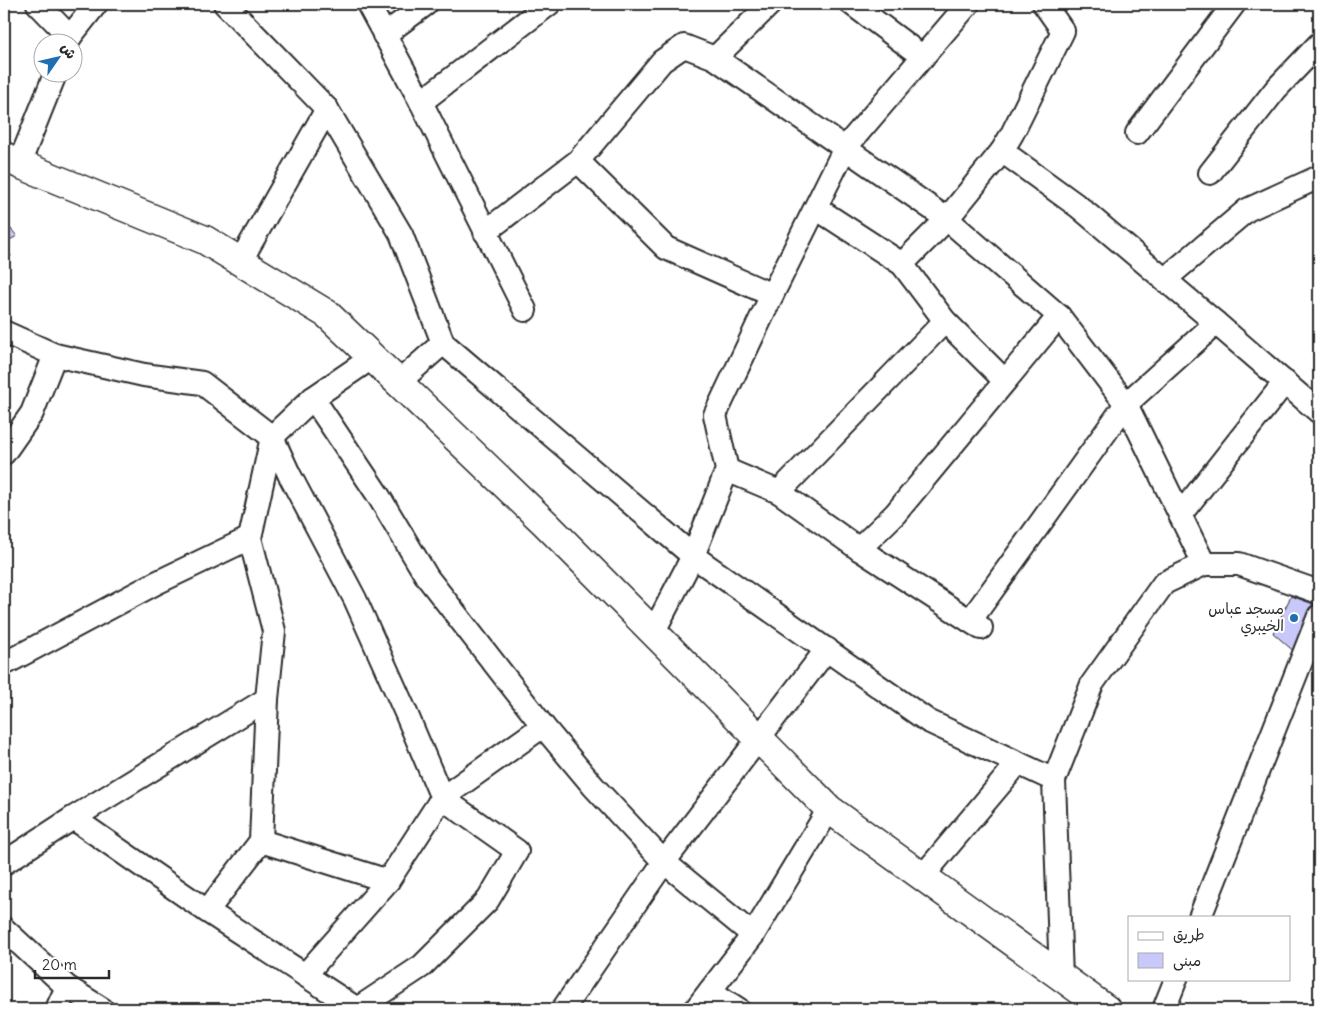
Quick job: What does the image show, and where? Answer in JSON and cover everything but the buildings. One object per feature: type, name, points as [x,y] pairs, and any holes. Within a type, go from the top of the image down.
[{"type":"main road","points":[[12,160],[205,240],[327,314],[545,523],[828,810],[1106,1009]]},
{"type":"street","points":[[38,4],[62,32]]},
{"type":"street","points":[[75,32],[96,4]]},
{"type":"street","points":[[225,4],[327,108],[401,234],[443,343],[693,556],[928,720],[1054,780]]},
{"type":"street","points":[[368,4],[420,102],[524,310]]},
{"type":"street","points":[[384,35],[426,4]]},
{"type":"street","points":[[420,102],[550,4]]},
{"type":"street","points":[[715,58],[770,4]]},
{"type":"street","points":[[852,4],[923,57]]},
{"type":"street","points":[[653,632],[693,556],[726,470],[715,414],[845,148],[968,4]]},
{"type":"street","points":[[902,264],[947,218],[1002,151],[1012,134],[1063,31],[1044,4]]},
{"type":"street","points":[[1137,133],[1234,4]]},
{"type":"street","points":[[1210,173],[1276,89],[1319,44]]},
{"type":"street","points":[[485,232],[578,161],[662,61],[684,46],[715,58],[947,218],[1059,316],[1126,404],[1204,564]]},
{"type":"street","points":[[12,160],[51,82]]},
{"type":"street","points":[[240,262],[327,108]]},
{"type":"street","points":[[1002,151],[1079,207],[1319,412]]},
{"type":"street","points":[[578,161],[666,248],[772,295]]},
{"type":"street","points":[[1164,280],[1248,210],[1319,177]]},
{"type":"street","points":[[816,208],[902,264],[946,321],[1005,381]]},
{"type":"street","points":[[860,549],[895,514],[1059,316]]},
{"type":"street","points":[[779,492],[946,321]]},
{"type":"street","points":[[726,470],[779,492],[860,549],[975,625],[1126,404],[1216,323]]},
{"type":"street","points":[[4,332],[55,355],[144,375],[202,383],[272,438],[354,599],[442,798],[517,851],[488,900],[422,966],[357,1009],[207,911],[73,818]]},
{"type":"street","points":[[399,382],[443,343]]},
{"type":"street","points":[[4,453],[32,413],[55,355]]},
{"type":"street","points":[[207,911],[261,841],[267,699],[274,631],[250,538],[272,438],[313,398],[372,357]]},
{"type":"street","points":[[1180,515],[1285,382]]},
{"type":"street","points":[[313,398],[378,495],[427,577],[543,726],[594,786],[664,862],[753,935]]},
{"type":"street","points":[[4,664],[156,583],[250,538]]},
{"type":"street","points":[[1061,978],[1054,780],[1092,684],[1164,583],[1204,564],[1239,564],[1319,592]]},
{"type":"street","points":[[1200,916],[1319,616]]},
{"type":"street","points":[[563,1009],[664,862],[827,649]]},
{"type":"street","points":[[4,863],[73,818],[267,699]]},
{"type":"street","points":[[305,975],[388,880],[442,798],[543,726]]},
{"type":"street","points":[[922,877],[1018,763]]},
{"type":"street","points":[[696,1009],[753,935],[828,810]]},
{"type":"street","points":[[261,841],[388,880]]},
{"type":"street","points":[[4,929],[68,987],[102,1009]]},
{"type":"street","points":[[1164,1009],[1176,980]]},
{"type":"street","points":[[57,1009],[68,987]]},
{"type":"street","points":[[710,990],[738,1009]]},
{"type":"place","name":"مسجد عباس الخيبري","points":[[1294,618]]}]
